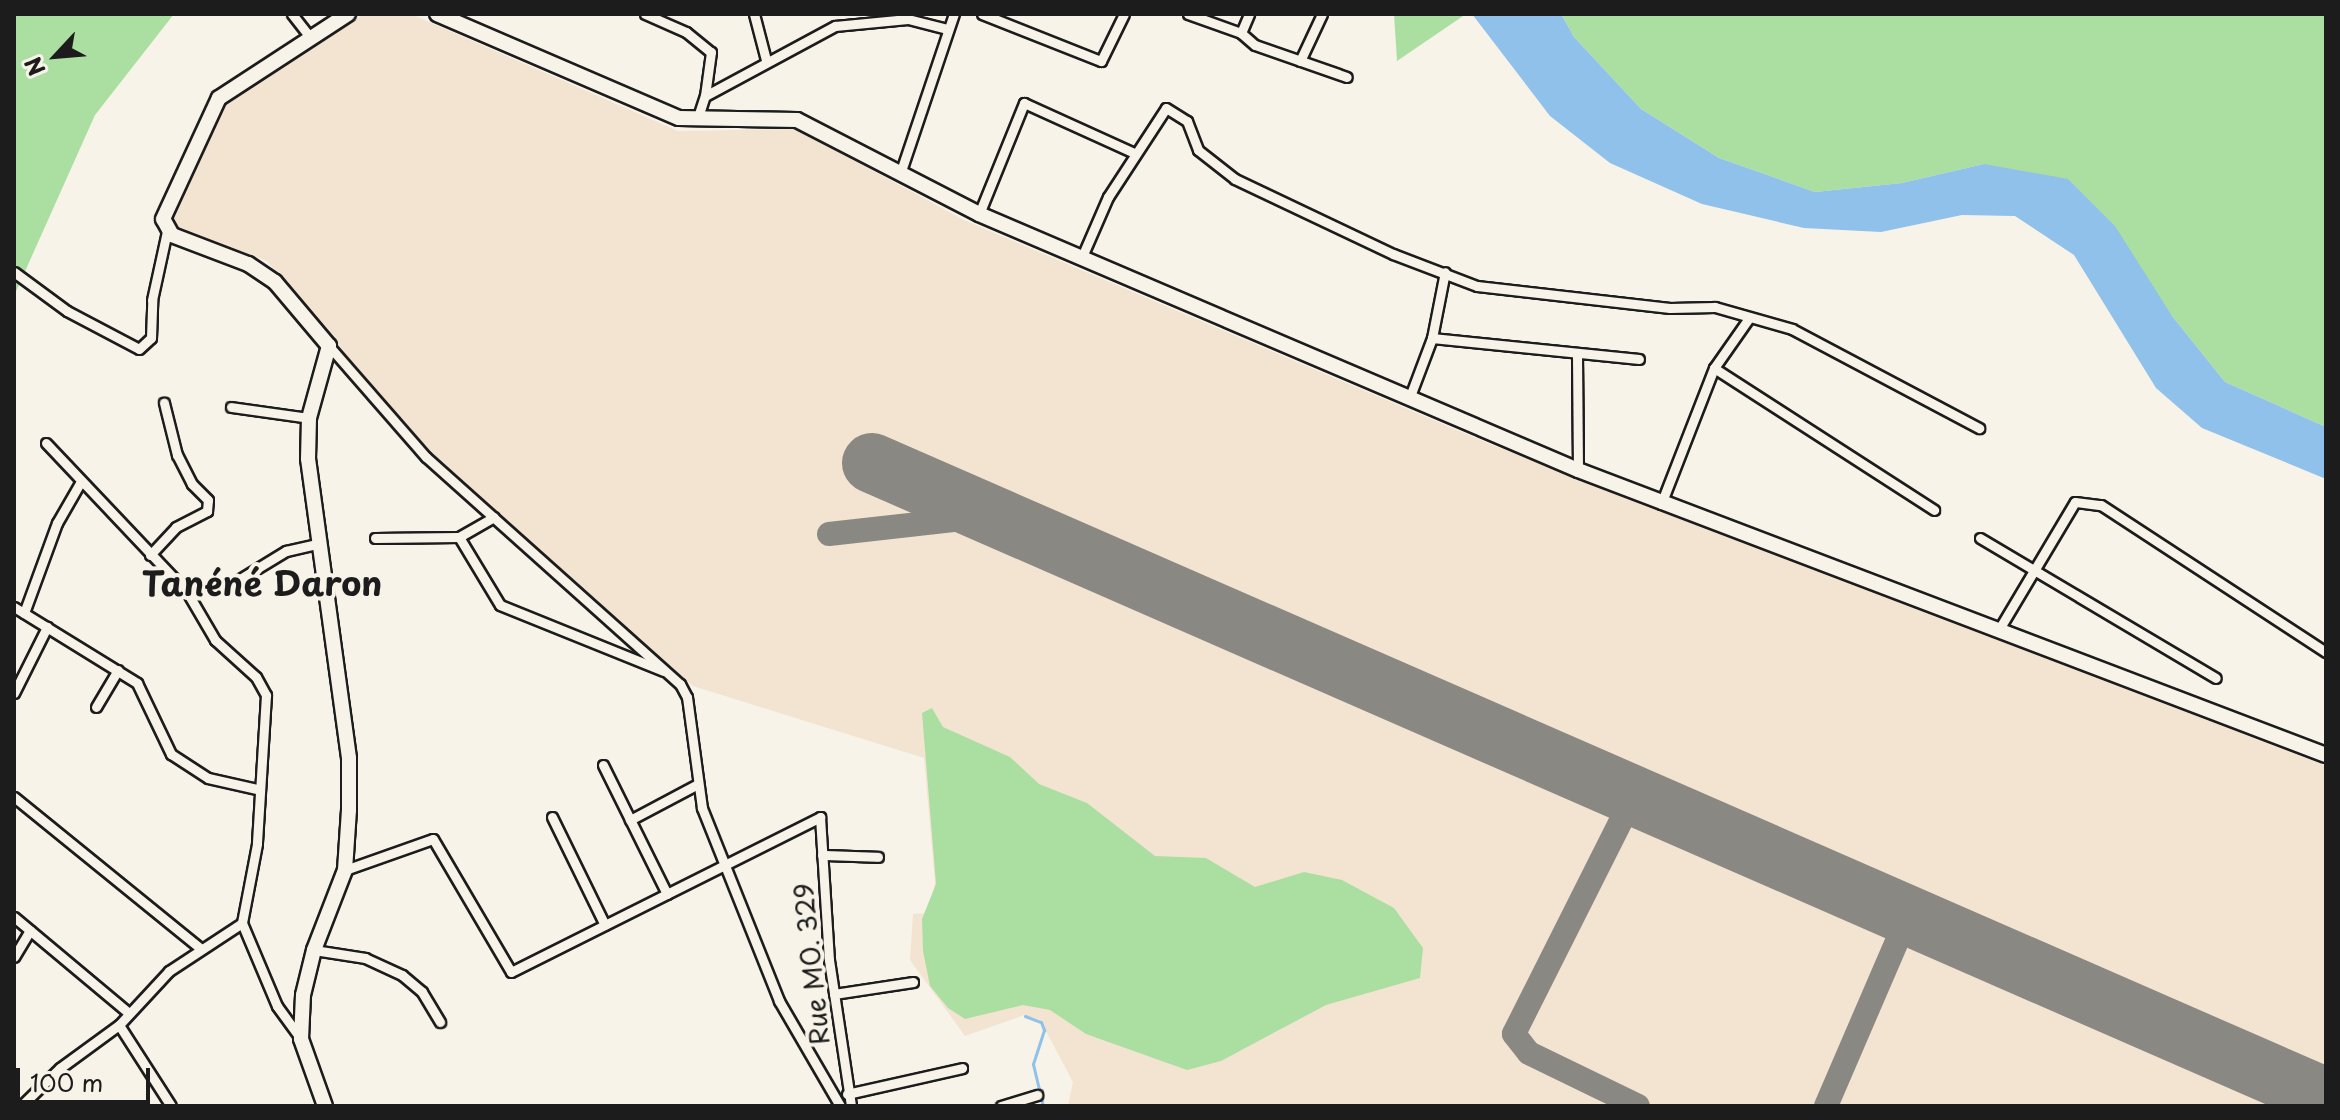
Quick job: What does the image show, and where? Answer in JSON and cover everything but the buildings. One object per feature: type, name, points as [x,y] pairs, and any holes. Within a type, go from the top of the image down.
[{"type":"street","points":[[292,14],[311,38]]},
{"type":"street","points":[[14,272],[67,311],[139,349],[151,338],[152,300],[167,231],[163,219],[219,98],[348,14]]},
{"type":"street","points":[[437,14],[453,17],[679,118],[797,120],[979,214],[1081,259],[1193,301],[1409,399],[1578,470],[2326,755]]},
{"type":"street","points":[[645,14],[686,32],[711,52],[705,96],[697,120]]},
{"type":"street","points":[[754,14],[766,60]]},
{"type":"street","points":[[900,174],[954,14]]},
{"type":"street","points":[[982,14],[1101,61],[1124,14]]},
{"type":"street","points":[[1188,14],[1241,33],[1255,45],[1347,77]]},
{"type":"street","points":[[1241,33],[1249,14]]},
{"type":"street","points":[[1300,61],[1322,14]]},
{"type":"street","points":[[705,96],[766,60],[835,26],[908,19],[947,29]]},
{"type":"street","points":[[979,214],[1024,103],[1134,153]]},
{"type":"street","points":[[1081,259],[1134,153],[1166,108],[1187,121],[1198,150],[1235,179],[1366,242],[1477,286],[1670,308],[1715,307],[1792,329],[1979,428]]},
{"type":"street","points":[[167,231],[248,264],[275,282],[426,457],[670,674],[687,697],[696,785],[779,1001],[840,1106]]},
{"type":"street","points":[[1409,399],[1432,338],[1445,272]]},
{"type":"street","points":[[1661,504],[1714,368],[1749,318]]},
{"type":"street","points":[[1432,338],[1639,359]]},
{"type":"street","points":[[301,1039],[303,995],[314,950],[345,870],[349,758],[317,544],[309,418],[329,346]]},
{"type":"street","points":[[1577,355],[1578,470]]},
{"type":"street","points":[[1714,368],[1934,510]]},
{"type":"street","points":[[150,555],[176,527],[207,511],[208,500],[192,484],[177,455],[164,403]]},
{"type":"street","points":[[231,407],[309,418]]},
{"type":"street","points":[[46,443],[80,483],[187,592],[215,640],[256,677],[266,695],[257,789],[257,844],[242,923],[277,1006],[301,1039],[325,1106]]},
{"type":"street","points":[[24,613],[57,523],[80,483]]},
{"type":"street","points":[[1998,631],[2075,502],[2101,505],[2326,652]]},
{"type":"street","points":[[375,538],[459,537],[494,517]]},
{"type":"street","points":[[459,537],[500,605],[670,674]]},
{"type":"street","points":[[1980,538],[2032,573],[2216,678]]},
{"type":"street","points":[[230,585],[286,551],[317,544]]},
{"type":"street","points":[[14,607],[137,683],[171,754],[208,778],[257,789]]},
{"type":"street","points":[[14,693],[47,627]]},
{"type":"street","points":[[96,707],[118,670]]},
{"type":"street","points":[[603,765],[667,894]]},
{"type":"street","points":[[630,820],[696,785]]},
{"type":"street","points":[[14,797],[200,948]]},
{"type":"street","points":[[552,817],[605,925]]},
{"type":"street","name":"Rue MO. 329","points":[[727,864],[820,817],[834,994],[851,1106]]},
{"type":"street","points":[[345,870],[433,839],[511,972],[727,864]]},
{"type":"street","points":[[822,855],[878,857]]},
{"type":"street","points":[[14,917],[129,1013]]},
{"type":"street","points":[[21,1106],[60,1068],[119,1025],[169,971],[242,923]]},
{"type":"street","points":[[14,957],[30,930]]},
{"type":"street","points":[[314,950],[365,958],[402,975],[422,992],[440,1022]]},
{"type":"street","points":[[834,994],[913,982]]},
{"type":"street","points":[[119,1025],[171,1106]]},
{"type":"street","points":[[847,1094],[962,1068]]},
{"type":"street","points":[[1001,1106],[1037,1095]]},
{"type":"shaded area","points":[[364,14],[411,14],[678,131],[796,129],[964,220],[1492,445],[2326,766],[2326,1106],[1068,1106],[1073,1082],[1040,1020],[1024,1015],[965,1036],[910,960],[913,914],[929,913],[935,882],[924,758],[693,686],[427,453],[267,261],[171,225],[225,105]]},
{"type":"green space","points":[[14,14],[174,14],[95,115],[14,296]]},
{"type":"green space","points":[[1394,14],[1466,14],[1397,61]]},
{"type":"green space","points":[[1561,14],[2326,14],[2326,427],[2225,382],[2172,316],[1984,164],[1902,183],[1815,192],[1719,158],[1641,109],[1574,37]]},
{"type":"green space","points":[[932,708],[943,727],[1010,757],[1039,784],[1087,803],[1155,856],[1206,858],[1255,887],[1304,872],[1342,880],[1394,908],[1423,948],[1420,978],[1326,1005],[1221,1061],[1187,1070],[1086,1034],[1050,1010],[1023,1005],[965,1019],[948,1008],[930,986],[923,951],[922,919],[936,884],[922,713]]},
{"type":"water","points":[[1472,14],[1561,14],[1574,37],[1641,109],[1719,158],[1815,192],[1902,183],[1984,164],[2068,179],[2115,226],[2172,316],[2225,382],[2326,427],[2326,479],[2202,428],[2156,388],[2074,255],[2015,216],[1962,215],[1881,232],[1804,228],[1702,204],[1610,163],[1550,116]]},
{"type":"waterway","points":[[1025,1016],[1041,1022],[1044,1030],[1033,1064],[1043,1106]]},
{"type":"taxiway","points":[[829,534],[971,518],[1008,522]]},
{"type":"taxiway","points":[[1633,797],[1514,1034],[1529,1053],[1638,1106]]},
{"type":"taxiway","points":[[1826,1106],[1908,916]]},
{"type":"runway","points":[[872,463],[2326,1098]]},
{"type":"district","name":"Tanéné Daron","points":[[262,583]]}]
